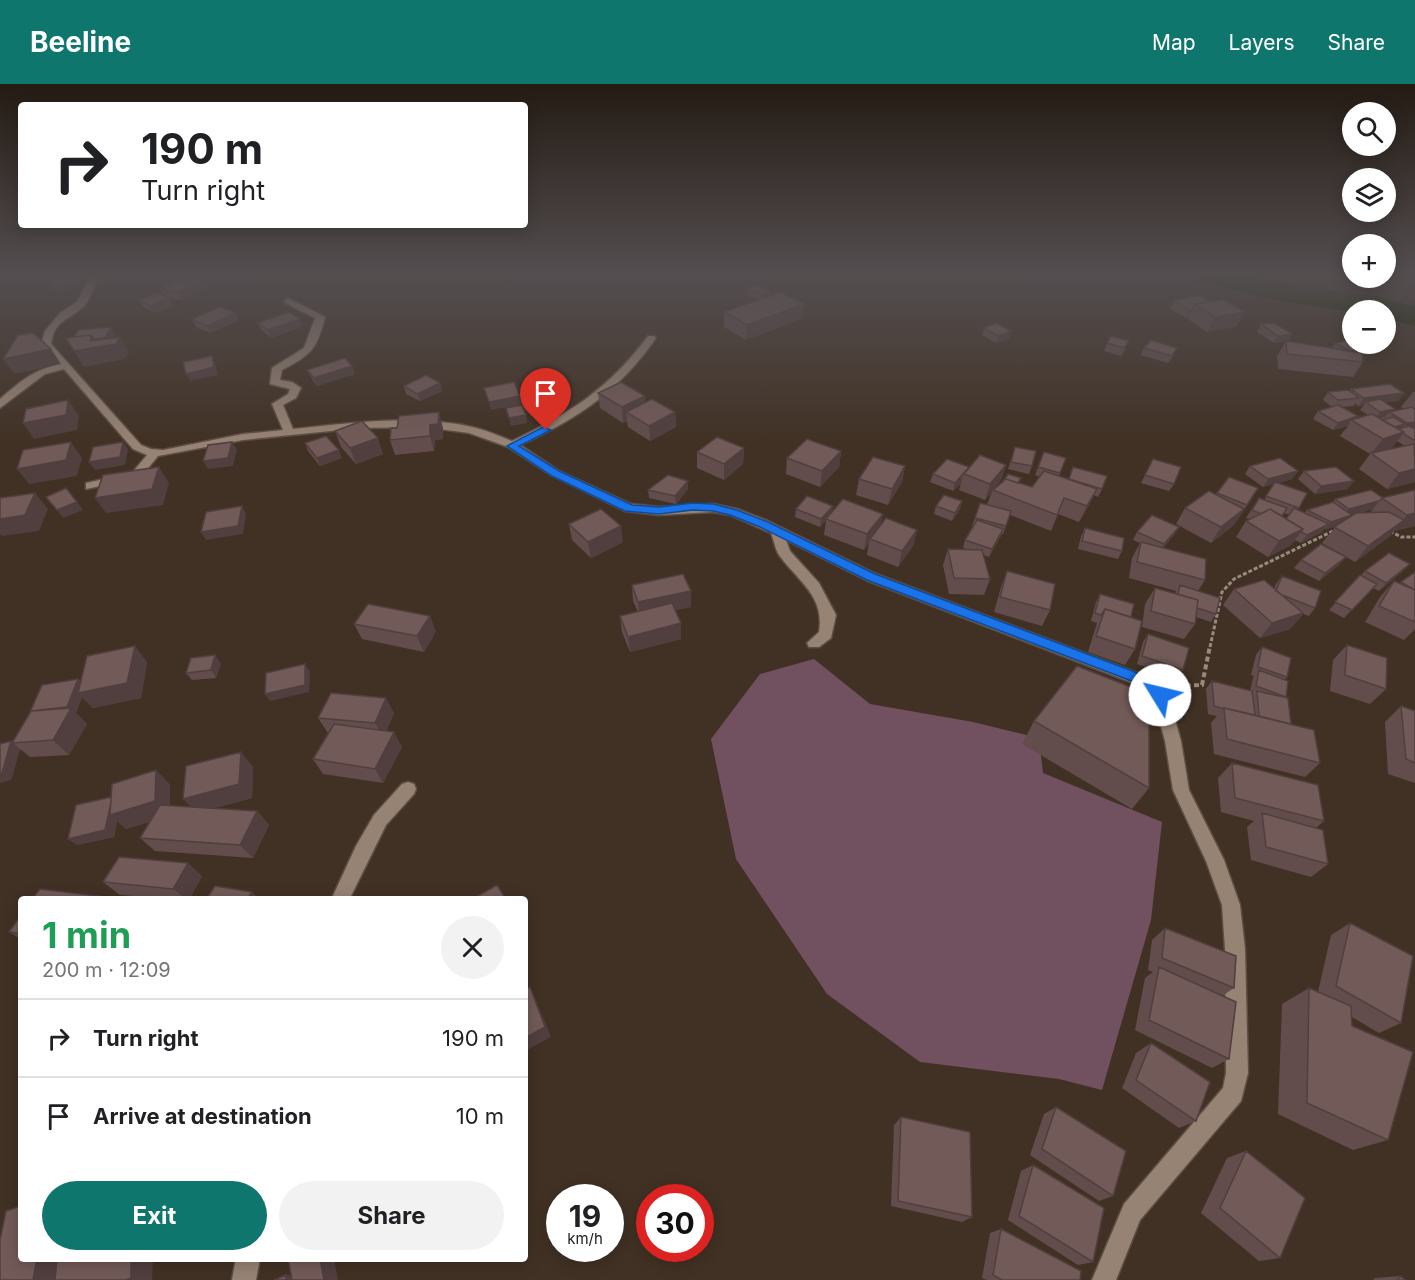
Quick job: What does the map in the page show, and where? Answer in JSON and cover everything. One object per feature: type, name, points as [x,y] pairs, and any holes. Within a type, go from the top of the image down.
[{"type":"street","points":[[50,331],[46,345],[66,364],[137,447],[155,453],[180,451],[243,437],[360,425],[424,424],[471,430],[512,446],[555,474],[629,508],[659,511],[693,507],[733,512],[871,577],[1154,687],[1160,695],[1173,741],[1181,790],[1215,860],[1231,905],[1235,949],[1237,1073],[1233,1093],[1132,1212],[1104,1280]]},
{"type":"street","points":[[289,432],[277,404],[292,396],[296,388],[274,382],[277,368],[308,353],[317,331]]},
{"type":"street","points":[[512,446],[564,422],[611,388],[637,359],[651,338]]},
{"type":"street","points":[[0,405],[28,380],[41,372],[66,364]]},
{"type":"street","points":[[90,486],[136,476],[155,453]]},
{"type":"street","points":[[777,531],[784,552],[814,586],[829,615],[826,634],[814,643]]},
{"type":"street","points":[[342,896],[380,820],[408,789]]},
{"type":"street","points":[[244,1280],[247,1262]]},
{"type":"path","points":[[1154,687],[1202,685],[1222,592],[1234,579],[1339,528]]},
{"type":"path","points":[[1384,528],[1401,537],[1415,537]]},
{"type":"shaded area","points":[[814,659],[870,704],[973,722],[1039,738],[1043,773],[1162,822],[1151,920],[1102,1090],[1059,1079],[920,1062],[827,994],[736,859],[711,739],[760,674]]},
{"type":"building","points":[[78,331],[109,331],[105,338],[94,339],[91,335],[74,337]]},
{"type":"building","points":[[989,331],[1011,331],[998,336]]},
{"type":"building","points":[[1271,331],[1287,331],[1292,334],[1278,336]]},
{"type":"building","points":[[33,333],[51,349],[3,359],[18,335]]},
{"type":"building","points":[[91,335],[91,341],[120,337],[116,344],[74,351],[66,338]]},
{"type":"building","points":[[1111,336],[1129,341],[1124,348],[1107,343]]},
{"type":"building","points":[[1151,340],[1177,348],[1172,356],[1144,348]]},
{"type":"building","points":[[1286,341],[1342,350],[1342,354],[1362,354],[1363,362],[1287,354]]},
{"type":"building","points":[[212,356],[214,367],[186,374],[183,362]]},
{"type":"building","points":[[345,358],[352,366],[314,378],[307,370]]},
{"type":"building","points":[[426,375],[440,383],[417,394],[404,386]]},
{"type":"building","points":[[514,382],[520,396],[489,402],[484,388]]},
{"type":"building","points":[[621,382],[645,396],[622,407],[598,393]]},
{"type":"building","points":[[1390,384],[1404,393],[1364,398],[1351,389]]},
{"type":"building","points":[[1348,390],[1359,398],[1338,400],[1328,392]]},
{"type":"building","points":[[652,399],[675,412],[649,426],[626,412]]},
{"type":"building","points":[[1380,399],[1395,409],[1380,412],[1366,402]]},
{"type":"building","points":[[68,400],[66,415],[23,423],[26,409]]},
{"type":"building","points":[[522,405],[526,415],[509,418],[506,408]]},
{"type":"building","points":[[1338,405],[1358,416],[1338,423],[1318,411]]},
{"type":"building","points":[[1412,407],[1415,410],[1415,422],[1407,423],[1389,412]]},
{"type":"building","points":[[439,412],[438,424],[430,425],[430,436],[390,440],[391,428],[397,428],[399,416]]},
{"type":"building","points":[[1372,414],[1404,432],[1383,439],[1351,420]]},
{"type":"building","points":[[1393,417],[1405,424],[1394,427],[1382,420]]},
{"type":"building","points":[[362,421],[378,438],[350,448],[335,431]]},
{"type":"building","points":[[1409,426],[1415,429],[1415,441],[1398,429]]},
{"type":"building","points":[[326,436],[339,450],[317,458],[305,443]]},
{"type":"building","points":[[717,437],[744,448],[724,464],[697,452]]},
{"type":"building","points":[[807,439],[841,451],[822,471],[787,458]]},
{"type":"building","points":[[71,442],[66,460],[17,469],[23,450]]},
{"type":"building","points":[[123,442],[120,457],[89,462],[93,447]]},
{"type":"building","points":[[232,442],[228,458],[203,461],[208,445]]},
{"type":"building","points":[[1414,444],[1415,469],[1399,473],[1371,453]]},
{"type":"building","points":[[1015,447],[1036,451],[1032,466],[1011,462]]},
{"type":"building","points":[[1044,452],[1066,458],[1060,473],[1038,467]]},
{"type":"building","points":[[980,455],[1006,465],[990,484],[964,474]]},
{"type":"building","points":[[873,457],[905,466],[892,489],[859,479]]},
{"type":"building","points":[[1280,458],[1298,471],[1268,479],[1250,466]]},
{"type":"building","points":[[947,459],[969,467],[955,483],[933,474]]},
{"type":"building","points":[[1153,459],[1181,467],[1174,484],[1145,475]]},
{"type":"building","points":[[159,467],[152,489],[95,498],[103,475]]},
{"type":"building","points":[[1073,467],[1107,476],[1102,489],[1069,479]]},
{"type":"building","points":[[1336,467],[1354,481],[1321,486],[1304,471]]},
{"type":"building","points":[[1044,471],[1097,489],[1087,506],[1064,498],[1057,515],[993,490],[1006,479],[1032,487]]},
{"type":"building","points":[[1008,474],[1021,478],[1018,483],[1004,480]]},
{"type":"building","points":[[668,475],[688,481],[675,496],[648,490]]},
{"type":"building","points":[[1229,477],[1258,488],[1247,505],[1217,493]]},
{"type":"building","points":[[1275,482],[1307,493],[1299,508],[1266,496]]},
{"type":"building","points":[[66,488],[77,502],[57,510],[46,497]]},
{"type":"building","points":[[1371,490],[1383,498],[1349,509],[1335,499]]},
{"type":"building","points":[[1415,490],[1415,513],[1407,515],[1382,498]]},
{"type":"building","points":[[1209,491],[1244,509],[1221,527],[1185,508]]},
{"type":"building","points":[[35,493],[25,515],[0,519],[0,498]]},
{"type":"building","points":[[944,495],[962,501],[955,513],[936,506]]},
{"type":"building","points":[[807,496],[833,506],[821,519],[796,509]]},
{"type":"building","points":[[1259,498],[1287,508],[1282,516],[1270,509],[1261,514],[1252,510]]},
{"type":"building","points":[[843,499],[883,514],[867,534],[826,519]]},
{"type":"building","points":[[1333,502],[1352,515],[1331,522],[1307,510]]},
{"type":"building","points":[[980,503],[1011,511],[1006,526],[975,518]]},
{"type":"building","points":[[242,506],[238,526],[201,532],[206,512]]},
{"type":"building","points":[[1294,508],[1329,524],[1307,535],[1301,532],[1303,529],[1286,519]]},
{"type":"building","points":[[601,509],[621,526],[588,542],[569,524]]},
{"type":"building","points":[[1270,509],[1303,529],[1279,541],[1246,521]]},
{"type":"building","points":[[1389,512],[1404,520],[1368,546],[1334,527],[1356,513]]},
{"type":"building","points":[[1152,515],[1179,527],[1164,544],[1137,532]]},
{"type":"building","points":[[886,518],[917,530],[902,551],[870,539]]},
{"type":"building","points":[[977,520],[1003,529],[992,549],[965,540]]},
{"type":"building","points":[[1085,528],[1124,538],[1122,551],[1082,541]]},
{"type":"building","points":[[1141,542],[1206,559],[1205,580],[1137,562]]},
{"type":"building","points":[[1321,544],[1346,557],[1325,573],[1301,560]]},
{"type":"building","points":[[948,549],[982,550],[990,579],[954,578]]},
{"type":"building","points":[[1389,553],[1410,564],[1386,583],[1365,571]]},
{"type":"building","points":[[1007,571],[1055,584],[1050,610],[1000,597]]},
{"type":"building","points":[[1415,572],[1415,590],[1401,582]]},
{"type":"building","points":[[683,574],[691,591],[638,602],[632,585]]},
{"type":"building","points":[[1360,575],[1377,584],[1352,610],[1335,602]]},
{"type":"building","points":[[1282,576],[1321,591],[1315,608],[1276,591]]},
{"type":"building","points":[[1264,580],[1303,613],[1272,623],[1234,589]]},
{"type":"building","points":[[1394,581],[1415,590],[1415,622],[1379,606]]},
{"type":"building","points":[[1180,585],[1220,598],[1216,614],[1197,608],[1198,600],[1178,594]]},
{"type":"building","points":[[1155,588],[1198,600],[1195,624],[1151,611]]},
{"type":"building","points":[[1100,594],[1134,604],[1131,617],[1105,609],[1101,615],[1095,613]]},
{"type":"building","points":[[672,603],[681,623],[628,637],[620,616]]},
{"type":"building","points":[[368,604],[430,616],[417,636],[354,624]]},
{"type":"building","points":[[1105,609],[1142,621],[1135,649],[1096,636]]},
{"type":"building","points":[[1148,634],[1189,648],[1183,670],[1142,656]]},
{"type":"building","points":[[1347,645],[1387,658],[1386,689],[1345,675]]},
{"type":"building","points":[[135,646],[127,683],[78,693],[87,656]]},
{"type":"building","points":[[1262,647],[1291,658],[1287,677],[1258,667]]},
{"type":"building","points":[[215,655],[211,670],[186,673],[191,658]]},
{"type":"building","points":[[305,664],[305,685],[265,694],[266,673]]},
{"type":"building","points":[[1077,666],[1149,694],[1149,788],[1034,721]]},
{"type":"building","points":[[1259,670],[1288,681],[1286,697],[1256,686]]},
{"type":"building","points":[[78,679],[67,707],[30,712],[42,685]]},
{"type":"building","points":[[1212,681],[1252,691],[1255,715],[1214,706]]},
{"type":"building","points":[[1257,691],[1288,698],[1291,724],[1259,716]]},
{"type":"building","points":[[331,693],[386,698],[375,723],[318,718]]},
{"type":"building","points":[[1401,706],[1415,711],[1415,763],[1406,759]]},
{"type":"building","points":[[71,708],[53,740],[12,743],[31,711]]},
{"type":"building","points":[[1224,708],[1314,730],[1320,763],[1227,739]]},
{"type":"building","points":[[334,724],[394,732],[375,769],[313,759]]},
{"type":"building","points":[[11,741],[2,773],[0,774],[0,744]]},
{"type":"building","points":[[241,752],[239,784],[183,799],[186,766]]},
{"type":"building","points":[[1232,763],[1318,785],[1324,821],[1235,798]]},
{"type":"building","points":[[156,770],[155,801],[110,815],[112,784]]},
{"type":"building","points":[[111,797],[105,830],[68,839],[76,805]]},
{"type":"building","points":[[160,805],[257,811],[240,845],[140,838]]},
{"type":"building","points":[[1262,813],[1323,830],[1328,864],[1266,847]]},
{"type":"building","points":[[119,857],[188,863],[173,889],[103,882]]},
{"type":"building","points":[[497,885],[504,896],[478,896]]},
{"type":"building","points":[[215,886],[252,892],[249,896],[208,896]]},
{"type":"building","points":[[40,889],[97,896],[35,896]]},
{"type":"building","points":[[18,919],[18,934],[9,932]]},
{"type":"building","points":[[1350,923],[1413,956],[1401,1023],[1336,986]]},
{"type":"building","points":[[1165,928],[1236,956],[1234,988],[1162,958]]},
{"type":"building","points":[[1159,967],[1236,1002],[1229,1059],[1149,1020]]},
{"type":"building","points":[[530,987],[545,1027],[528,1036],[528,988]]},
{"type":"building","points":[[1309,988],[1351,1006],[1352,1026],[1413,1052],[1388,1140],[1307,1103]]},
{"type":"building","points":[[1151,1043],[1210,1082],[1196,1121],[1136,1080]]},
{"type":"building","points":[[1056,1107],[1126,1151],[1113,1196],[1042,1149]]},
{"type":"building","points":[[901,1117],[970,1132],[972,1217],[898,1201]]},
{"type":"building","points":[[1246,1151],[1305,1198],[1280,1258],[1220,1208]]},
{"type":"building","points":[[1033,1165],[1104,1208],[1093,1262],[1019,1216]]},
{"type":"building","points":[[18,1207],[18,1262],[36,1262],[33,1280],[0,1280],[0,1240],[6,1211]]},
{"type":"building","points":[[1001,1229],[1081,1271],[1080,1280],[1002,1280],[993,1275]]},
{"type":"building","points":[[57,1262],[131,1262],[131,1278],[126,1280],[55,1280]]},
{"type":"building","points":[[289,1262],[321,1262],[324,1280],[292,1280]]},
{"type":"building","points":[[286,1275],[286,1280],[274,1280]]},
{"type":"route","points":[[546,430],[512,446],[555,474],[629,508],[659,511],[693,507],[733,512],[798,540],[871,577],[1151,684],[1160,695]]}]
